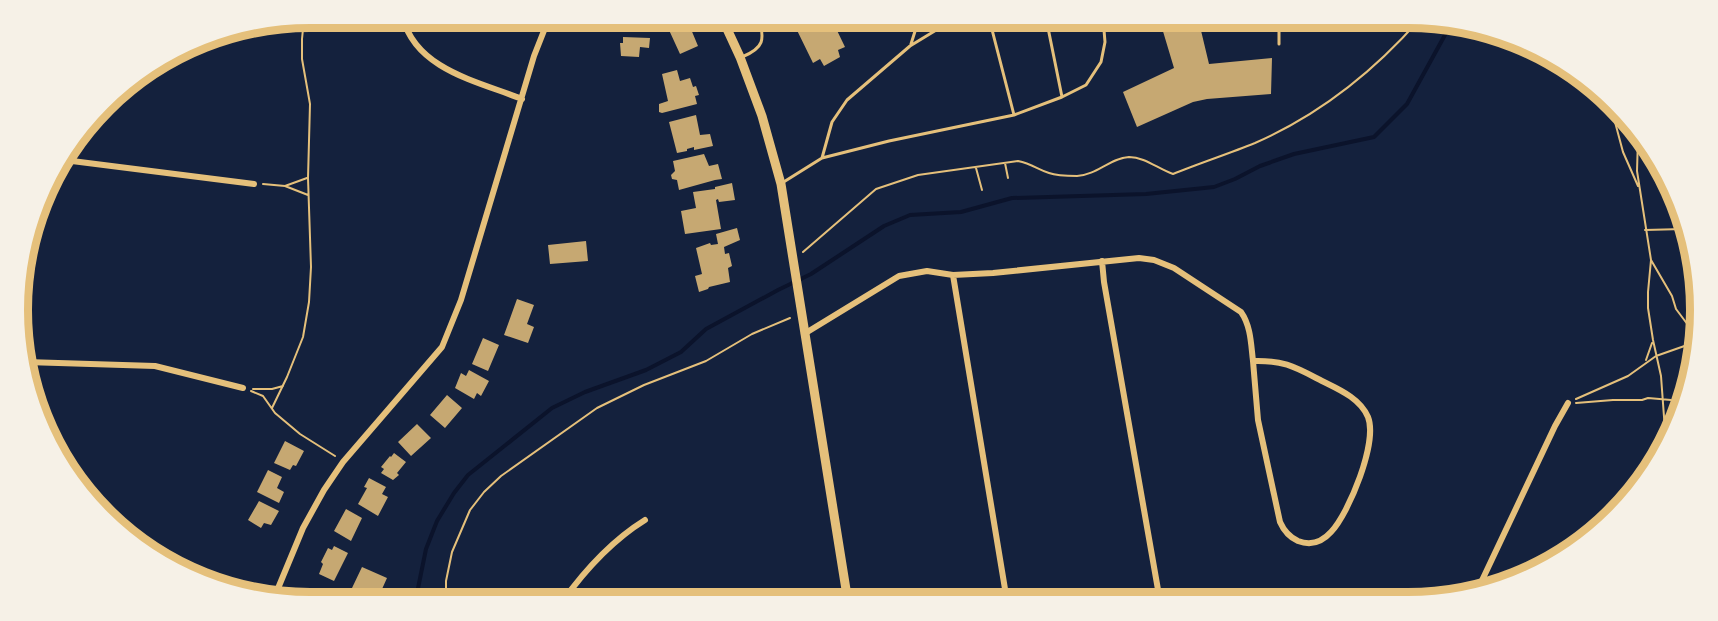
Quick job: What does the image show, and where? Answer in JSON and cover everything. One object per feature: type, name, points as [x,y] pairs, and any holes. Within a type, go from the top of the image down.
[{"type":"main road","points":[[727,28],[762,116],[781,184],[846,592]]},
{"type":"street","points":[[407,28],[414,40],[437,64],[522,99]]},
{"type":"street","points":[[277,590],[303,528],[324,490],[343,462],[442,347],[461,300],[534,56],[545,28]]},
{"type":"street","points":[[71,161],[254,184]]},
{"type":"street","points":[[804,334],[899,276],[927,271],[953,275],[993,273],[1139,258],[1154,260],[1174,268],[1232,305],[1246,319],[1261,437],[1280,522],[1285,532],[1292,538],[1311,544],[1322,540],[1332,532],[1355,489],[1368,448],[1368,417],[1352,397],[1295,367],[1274,361],[1253,361]]},
{"type":"street","points":[[1102,261],[1158,592]]},
{"type":"street","points":[[953,275],[1005,592]]},
{"type":"street","points":[[33,362],[155,366],[243,388]]},
{"type":"street","points":[[1482,582],[1555,426],[1569,403]]},
{"type":"street","points":[[570,592],[606,550],[645,520]]},
{"type":"lane","points":[[740,57],[752,53],[760,45],[763,34],[762,28]]},
{"type":"lane","points":[[910,46],[916,28]]},
{"type":"lane","points":[[822,158],[832,122],[847,100],[910,46],[940,28]]},
{"type":"lane","points":[[991,28],[1014,115]]},
{"type":"lane","points":[[1048,28],[1062,98]]},
{"type":"lane","points":[[781,184],[822,158],[889,141],[1014,115],[1062,98],[1086,85],[1101,62],[1105,42],[1104,28]]},
{"type":"lane","points":[[1279,28],[1280,44]]},
{"type":"path","points":[[272,408],[303,337],[309,302],[311,267],[308,195],[310,104],[302,59],[303,28]]},
{"type":"path","points":[[803,252],[876,189],[918,175],[1018,161],[1032,164],[1049,174],[1080,176],[1101,169],[1119,159],[1131,157],[1151,163],[1173,174],[1256,142],[1301,119],[1368,72],[1411,28]]},
{"type":"path","points":[[1614,119],[1623,152],[1639,188]]},
{"type":"path","points":[[1638,149],[1639,188],[1651,260],[1648,292],[1653,340],[1661,376],[1665,424]]},
{"type":"path","points":[[1005,163],[1008,178]]},
{"type":"path","points":[[976,168],[982,190]]},
{"type":"path","points":[[285,186],[308,178]]},
{"type":"path","points":[[254,184],[285,186],[308,195]]},
{"type":"path","points":[[1645,230],[1678,229]]},
{"type":"path","points":[[1651,260],[1672,296],[1676,309],[1689,327]]},
{"type":"path","points":[[446,592],[452,552],[470,510],[491,484],[597,408],[644,385],[706,361],[752,334],[790,318]]},
{"type":"path","points":[[1645,362],[1653,340]]},
{"type":"path","points":[[1569,403],[1628,375],[1656,356],[1687,345]]},
{"type":"path","points":[[243,388],[265,389],[283,386]]},
{"type":"path","points":[[243,388],[263,396],[272,408],[300,434],[335,456]]},
{"type":"path","points":[[1569,403],[1648,398],[1675,402]]},
{"type":"building","points":[[690,28],[698,46],[680,54],[669,30]]},
{"type":"building","points":[[796,28],[836,28],[845,47],[838,50],[840,57],[824,66],[820,59],[813,63]]},
{"type":"building","points":[[1162,28],[1200,28],[1209,64],[1272,58],[1271,94],[1193,102],[1137,127],[1123,92],[1174,68]]},
{"type":"building","points":[[623,37],[650,38],[649,48],[640,47],[639,57],[621,56],[620,43],[623,43]]},
{"type":"building","points":[[677,70],[680,81],[690,78],[693,87],[696,86],[699,95],[695,96],[697,104],[659,112],[659,104],[668,101],[662,74]]},
{"type":"building","points":[[696,115],[700,135],[710,134],[713,146],[694,150],[694,147],[677,153],[669,122]]},
{"type":"building","points":[[704,154],[709,166],[718,164],[722,179],[679,190],[677,180],[672,179],[671,175],[675,171],[673,161]]},
{"type":"building","points":[[732,183],[735,200],[719,202],[718,199],[716,200],[721,229],[685,234],[681,211],[696,208],[693,192],[715,189],[715,187]]},
{"type":"building","points":[[737,228],[740,240],[724,247],[725,254],[729,253],[732,266],[728,268],[730,282],[699,292],[695,276],[702,274],[696,248],[710,243],[711,245],[718,244],[716,234]]},
{"type":"building","points":[[586,241],[588,261],[550,264],[548,245]]},
{"type":"building","points":[[517,299],[534,305],[527,324],[534,327],[528,343],[504,335]]},
{"type":"building","points":[[483,338],[499,345],[488,371],[472,364]]},
{"type":"building","points":[[469,370],[489,381],[481,396],[477,393],[474,399],[455,388],[461,373],[466,376]]},
{"type":"building","points":[[447,395],[462,408],[445,428],[430,415]]},
{"type":"building","points":[[417,424],[431,438],[411,456],[398,442]]},
{"type":"building","points":[[285,441],[304,451],[296,466],[293,465],[290,470],[274,463]]},
{"type":"building","points":[[394,453],[406,462],[397,473],[399,475],[393,480],[381,473],[384,469],[381,467]]},
{"type":"building","points":[[268,470],[282,477],[277,488],[284,492],[279,503],[257,492]]},
{"type":"building","points":[[369,478],[386,487],[382,494],[388,497],[378,516],[358,504],[367,488],[364,487]]},
{"type":"building","points":[[259,501],[279,511],[271,525],[264,523],[261,528],[248,520]]},
{"type":"building","points":[[346,509],[362,518],[351,541],[334,531]]},
{"type":"building","points":[[334,546],[348,553],[334,581],[319,574],[323,564],[321,562],[328,548],[332,550]]},
{"type":"building","points":[[362,567],[387,578],[381,592],[362,592],[352,588]]},
{"type":"waterway","points":[[417,592],[426,549],[437,521],[454,493],[468,475],[552,408],[585,392],[646,370],[681,352],[706,329],[811,274],[884,226],[910,215],[961,212],[1012,198],[1146,194],[1214,187],[1260,166],[1294,154],[1374,137],[1407,104],[1447,31]]}]
